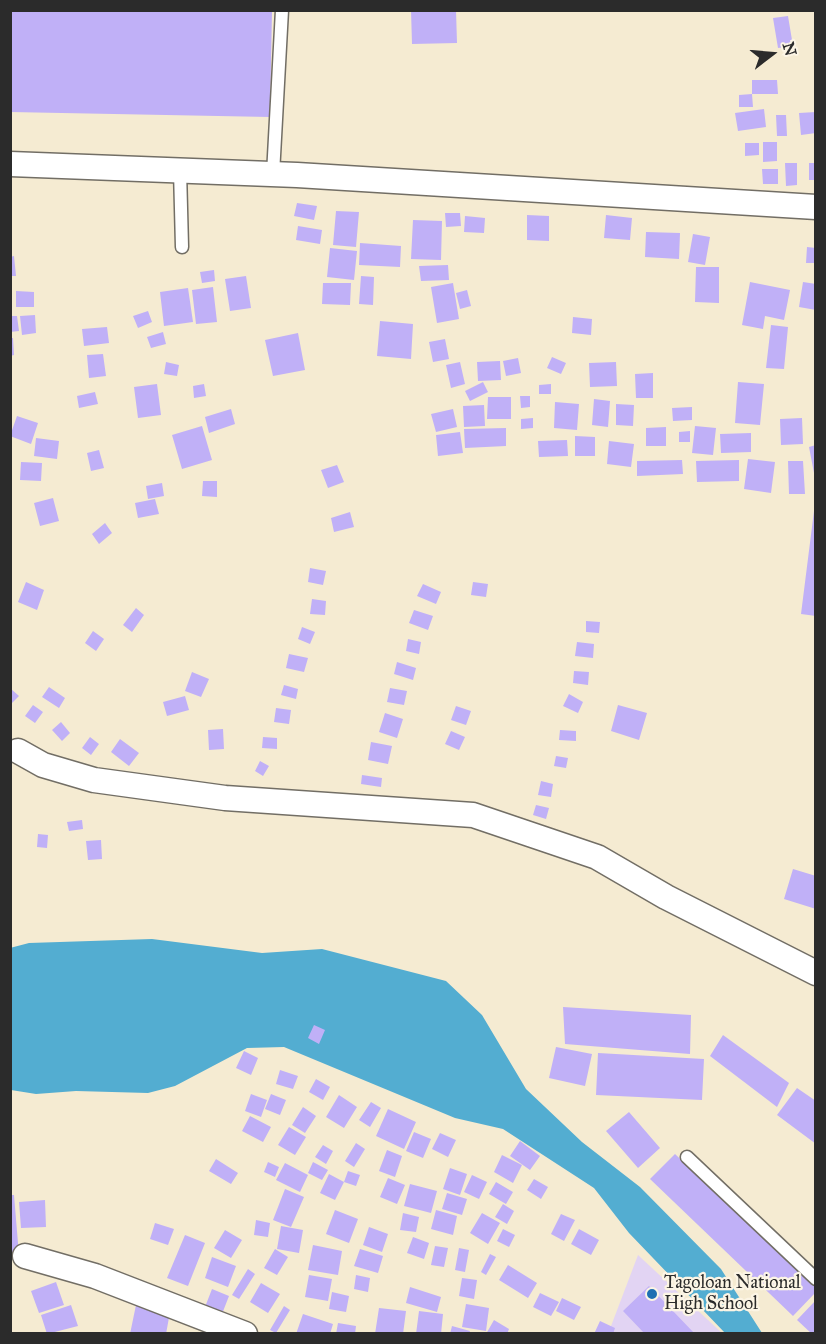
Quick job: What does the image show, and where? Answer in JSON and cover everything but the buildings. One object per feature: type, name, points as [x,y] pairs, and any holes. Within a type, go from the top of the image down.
[{"type":"street","points":[[10,164],[273,174],[604,192],[816,207]]},
{"type":"street","points":[[18,752],[43,765],[94,780],[225,798],[473,815],[597,857],[666,897],[816,973]]},
{"type":"street","points":[[25,1256],[95,1276],[245,1334]]},
{"type":"lane","points":[[273,174],[282,10]]},
{"type":"lane","points":[[180,170],[182,247]]},
{"type":"lane","points":[[687,1157],[816,1279]]},
{"type":"shaded area","name":"Tagoloan National High School","points":[[638,1255],[722,1333],[608,1334]]},
{"type":"water","points":[[152,939],[262,953],[322,949],[446,981],[482,1015],[526,1089],[582,1142],[640,1187],[721,1269],[762,1333],[725,1333],[629,1233],[594,1188],[503,1129],[455,1118],[284,1047],[247,1048],[175,1086],[148,1093],[76,1091],[36,1094],[11,1090],[10,948],[29,943]]},
{"type":"place","name":"Tagoloan National High School","points":[[652,1294]]}]
